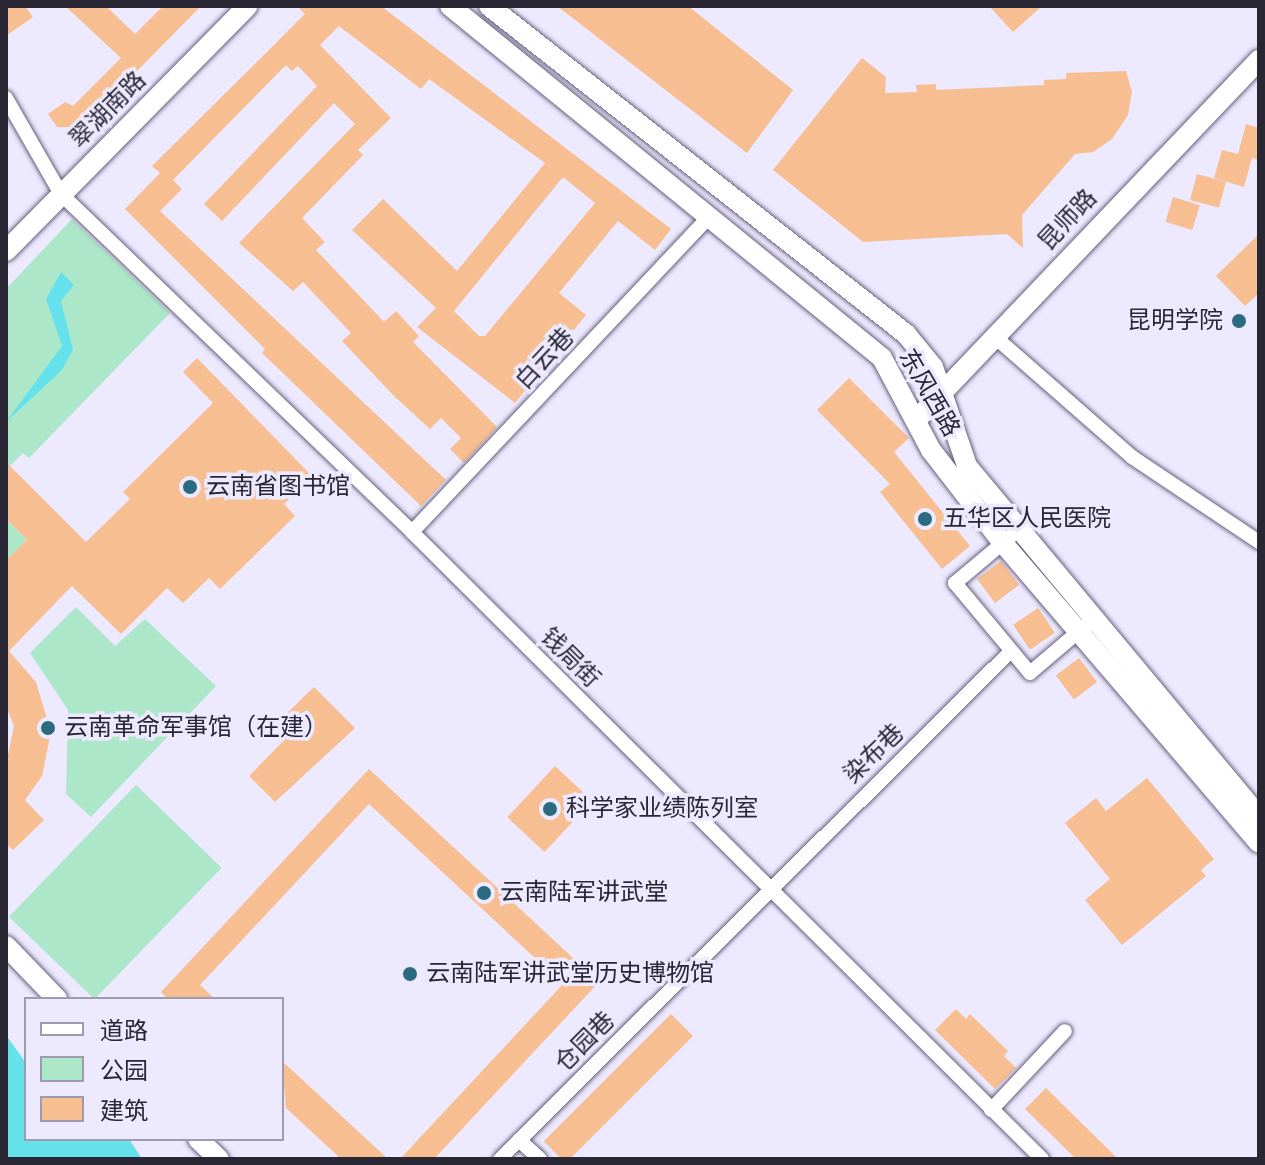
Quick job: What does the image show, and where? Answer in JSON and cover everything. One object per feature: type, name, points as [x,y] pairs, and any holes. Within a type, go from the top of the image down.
[{"type":"main road","name":"翠湖南路","points":[[6,251],[248,6]]},
{"type":"main road","name":"东风西路","points":[[450,6],[882,358],[931,450],[1010,537],[1259,843]]},
{"type":"main road","name":"东风西路","points":[[489,6],[906,334],[933,367],[967,466],[1010,537]]},
{"type":"main road","name":"昆师路","points":[[917,419],[943,396],[995,337],[1259,60]]},
{"type":"main road","name":"东风西路","points":[[1084,627],[1259,817]]},
{"type":"main road","points":[[6,946],[55,997]]},
{"type":"main road","points":[[200,1141],[219,1159]]},
{"type":"street","name":"钱局街","points":[[6,98],[61,194],[412,532],[1042,1159]]},
{"type":"street","name":"白云巷","points":[[412,532],[710,216]]},
{"type":"street","points":[[995,337],[1132,457],[1259,542]]},
{"type":"street","points":[[1010,537],[955,583],[1030,673],[1084,627]]},
{"type":"street","name":"染布巷","points":[[768,889],[1011,651]]},
{"type":"street","name":"仓园巷","points":[[500,1159],[768,889]]},
{"type":"street","points":[[991,1110],[1065,1031]]},
{"type":"street","points":[[519,1140],[540,1159]]},
{"type":"green space","points":[[72,219],[170,313],[29,458],[23,453],[6,470],[6,289]]},
{"type":"green space","points":[[6,519],[27,540],[6,560]]},
{"type":"green space","points":[[76,607],[115,646],[145,619],[216,686],[91,817],[66,794],[68,710],[30,653]]},
{"type":"green space","points":[[136,785],[222,868],[97,997],[92,997],[9,917]]},
{"type":"water","points":[[61,272],[74,285],[61,301],[73,350],[61,371],[6,422],[62,346],[46,299]]},
{"type":"water","points":[[6,1035],[24,1060],[24,1141],[130,1141],[142,1159],[6,1159]]},
{"type":"building","points":[[6,6],[25,6],[33,17],[6,36]]},
{"type":"building","points":[[65,6],[106,6],[135,34],[163,6],[201,6],[82,127],[57,127],[48,114],[65,102],[73,106],[121,58]]},
{"type":"building","points":[[297,6],[381,6],[671,229],[655,250],[618,221],[559,293],[586,315],[515,403],[417,327],[436,308],[352,230],[383,199],[457,271],[545,163],[429,79],[421,89],[339,26],[320,45],[391,118],[358,150],[363,155],[302,218],[325,242],[316,250],[384,322],[396,311],[419,336],[413,342],[497,427],[464,463],[450,449],[461,438],[441,418],[430,429],[394,396],[342,341],[351,333],[303,282],[293,291],[239,243],[355,124],[334,103],[222,221],[204,204],[317,86],[298,66],[292,71],[286,65],[173,180],[182,189],[160,211],[446,480],[421,506],[262,353],[265,349],[125,209],[160,173],[152,166],[305,14]],"holes":[[[563,177],[595,203],[485,336],[479,336],[454,311]]]},
{"type":"building","points":[[557,6],[688,6],[793,90],[747,153]]},
{"type":"building","points":[[989,6],[1042,6],[1013,32]]},
{"type":"building","points":[[862,58],[886,77],[885,93],[917,92],[916,85],[936,84],[936,90],[1044,85],[1044,80],[1066,79],[1066,73],[1126,71],[1132,92],[1128,115],[1112,139],[1093,152],[1075,154],[1022,215],[1023,248],[1007,234],[863,242],[773,170]]},
{"type":"building","points":[[1246,124],[1259,128],[1259,160],[1252,158],[1244,187],[1214,178],[1222,150],[1238,154]]},
{"type":"building","points":[[1197,174],[1226,182],[1219,208],[1190,200]]},
{"type":"building","points":[[1173,197],[1200,205],[1192,230],[1165,222]]},
{"type":"building","points":[[1259,234],[1259,293],[1245,306],[1216,276]]},
{"type":"building","points":[[197,358],[312,476],[284,504],[295,516],[220,589],[209,578],[183,603],[167,588],[121,634],[72,586],[9,651],[36,682],[51,732],[42,776],[25,800],[44,820],[13,850],[6,844],[6,764],[14,726],[6,706],[6,560],[27,540],[6,519],[6,462],[86,542],[130,499],[123,492],[213,403],[183,372]]},
{"type":"building","points":[[849,378],[909,438],[894,452],[970,546],[942,569],[880,492],[890,484],[817,410]]},
{"type":"building","points":[[1001,561],[1019,585],[995,603],[977,579]]},
{"type":"building","points":[[1038,608],[1055,633],[1030,650],[1013,625]]},
{"type":"building","points":[[1079,658],[1097,682],[1074,699],[1056,675]]},
{"type":"building","points":[[314,687],[355,728],[275,802],[249,776],[296,728],[284,716]]},
{"type":"building","name":"科学家业绩陈列室","points":[[555,766],[592,801],[545,852],[507,817]]},
{"type":"building","name":"云南陆军讲武堂","points":[[369,769],[599,982],[434,1159],[400,1159],[563,984],[369,804],[200,985],[213,997],[166,997],[161,992]]},
{"type":"building","points":[[1147,778],[1214,859],[1201,870],[1206,876],[1122,945],[1085,900],[1110,879],[1065,823],[1096,798],[1106,811]]},
{"type":"building","points":[[956,1009],[966,1019],[970,1014],[1008,1051],[1004,1056],[1016,1068],[995,1089],[935,1030]]},
{"type":"building","points":[[671,1014],[693,1036],[570,1159],[561,1159],[544,1141]]},
{"type":"building","points":[[284,1063],[388,1159],[341,1159],[286,1108]]},
{"type":"building","points":[[1046,1088],[1118,1159],[1076,1159],[1025,1109]]},
{"type":"place","name":"昆明学院","points":[[1239,321]]},
{"type":"place","name":"云南省图书馆","points":[[190,487]]},
{"type":"place","name":"五华区人民医院","points":[[925,519]]},
{"type":"place","name":"云南革命军事馆（在建）","points":[[48,728]]},
{"type":"place","name":"科学家业绩陈列室","points":[[550,809]]},
{"type":"place","name":"云南陆军讲武堂","points":[[484,893]]},
{"type":"place","name":"云南陆军讲武堂历史博物馆","points":[[410,974]]}]
